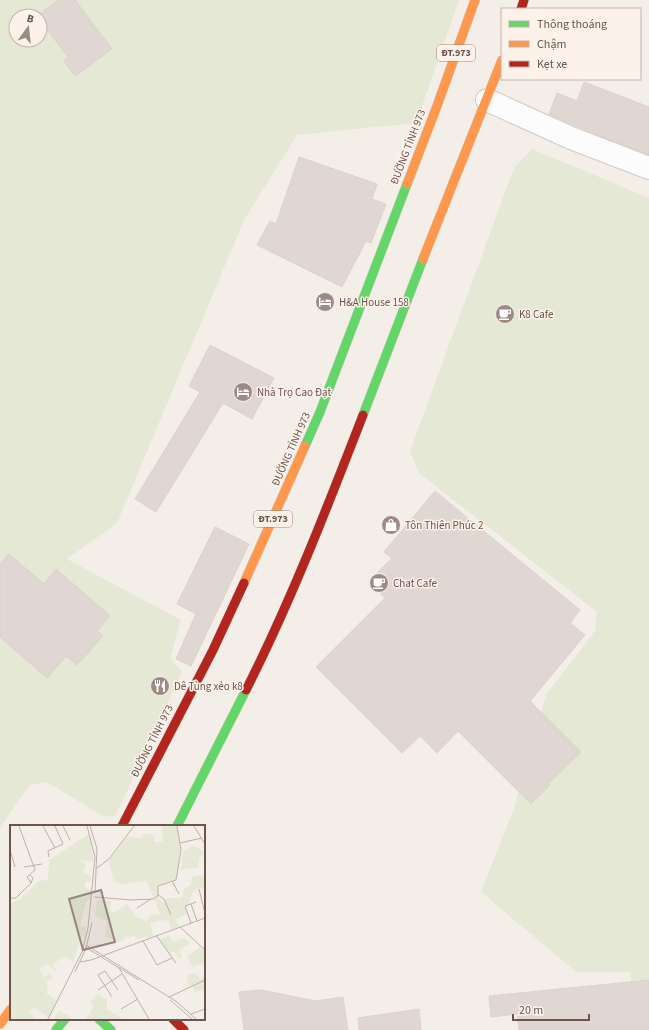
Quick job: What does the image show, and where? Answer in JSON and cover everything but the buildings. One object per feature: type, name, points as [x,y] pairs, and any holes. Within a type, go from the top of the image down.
[{"type":"main road","name":"ĐƯỜNG TỈNH 973","points":[[123,825],[213,650],[267,534],[320,412],[437,106],[475,0]]},
{"type":"main road","points":[[178,825],[266,651],[325,513],[501,63]]},
{"type":"main road","points":[[184,812],[184,825]]},
{"type":"main road","points":[[0,1024],[10,1010]]},
{"type":"main road","points":[[56,1030],[64,1020]]},
{"type":"main road","points":[[100,1020],[111,1030]]},
{"type":"main road","points":[[174,1020],[184,1030]]},
{"type":"street","points":[[487,100],[571,138],[649,168]]},
{"type":"green space","points":[[0,0],[459,0],[416,123],[297,135],[244,220],[117,523],[67,559],[181,620],[170,658],[182,672],[116,815],[104,817],[47,782],[30,785],[0,827]]},
{"type":"green space","points":[[532,149],[649,198],[649,1030],[639,1030],[630,972],[576,972],[481,892],[514,808],[546,695],[595,631],[597,612],[419,473],[410,451],[514,168]]},
{"type":"traffic: fast","points":[[305,446],[320,412],[407,184]]},
{"type":"traffic: fast","points":[[363,415],[423,259]]},
{"type":"traffic: fast","points":[[178,825],[246,690]]},
{"type":"traffic: fast","points":[[56,1030],[64,1020]]},
{"type":"traffic: fast","points":[[100,1020],[111,1030]]},
{"type":"traffic: slow","points":[[407,184],[475,0]]},
{"type":"traffic: slow","points":[[423,259],[501,63]]},
{"type":"traffic: slow","points":[[244,583],[305,446]]},
{"type":"traffic: slow","points":[[0,1024],[10,1010]]},
{"type":"traffic: jam","points":[[521,8],[524,0]]},
{"type":"traffic: jam","points":[[246,690],[293,588],[363,415]]},
{"type":"traffic: jam","points":[[123,825],[213,650],[244,583]]},
{"type":"traffic: jam","points":[[174,1020],[184,1030]]},
{"type":"place","name":"H&A House 158","points":[[325,302]]},
{"type":"place","name":"K8 Cafe","points":[[505,314]]},
{"type":"place","name":"Nhà Trọ Cao Đạt","points":[[243,392]]},
{"type":"place","name":"Tôn Thiên Phúc 2","points":[[391,525]]},
{"type":"place","name":"Chat Cafe","points":[[379,583]]},
{"type":"place","name":"Dê Tùng xẻo k8","points":[[160,686]]}]
